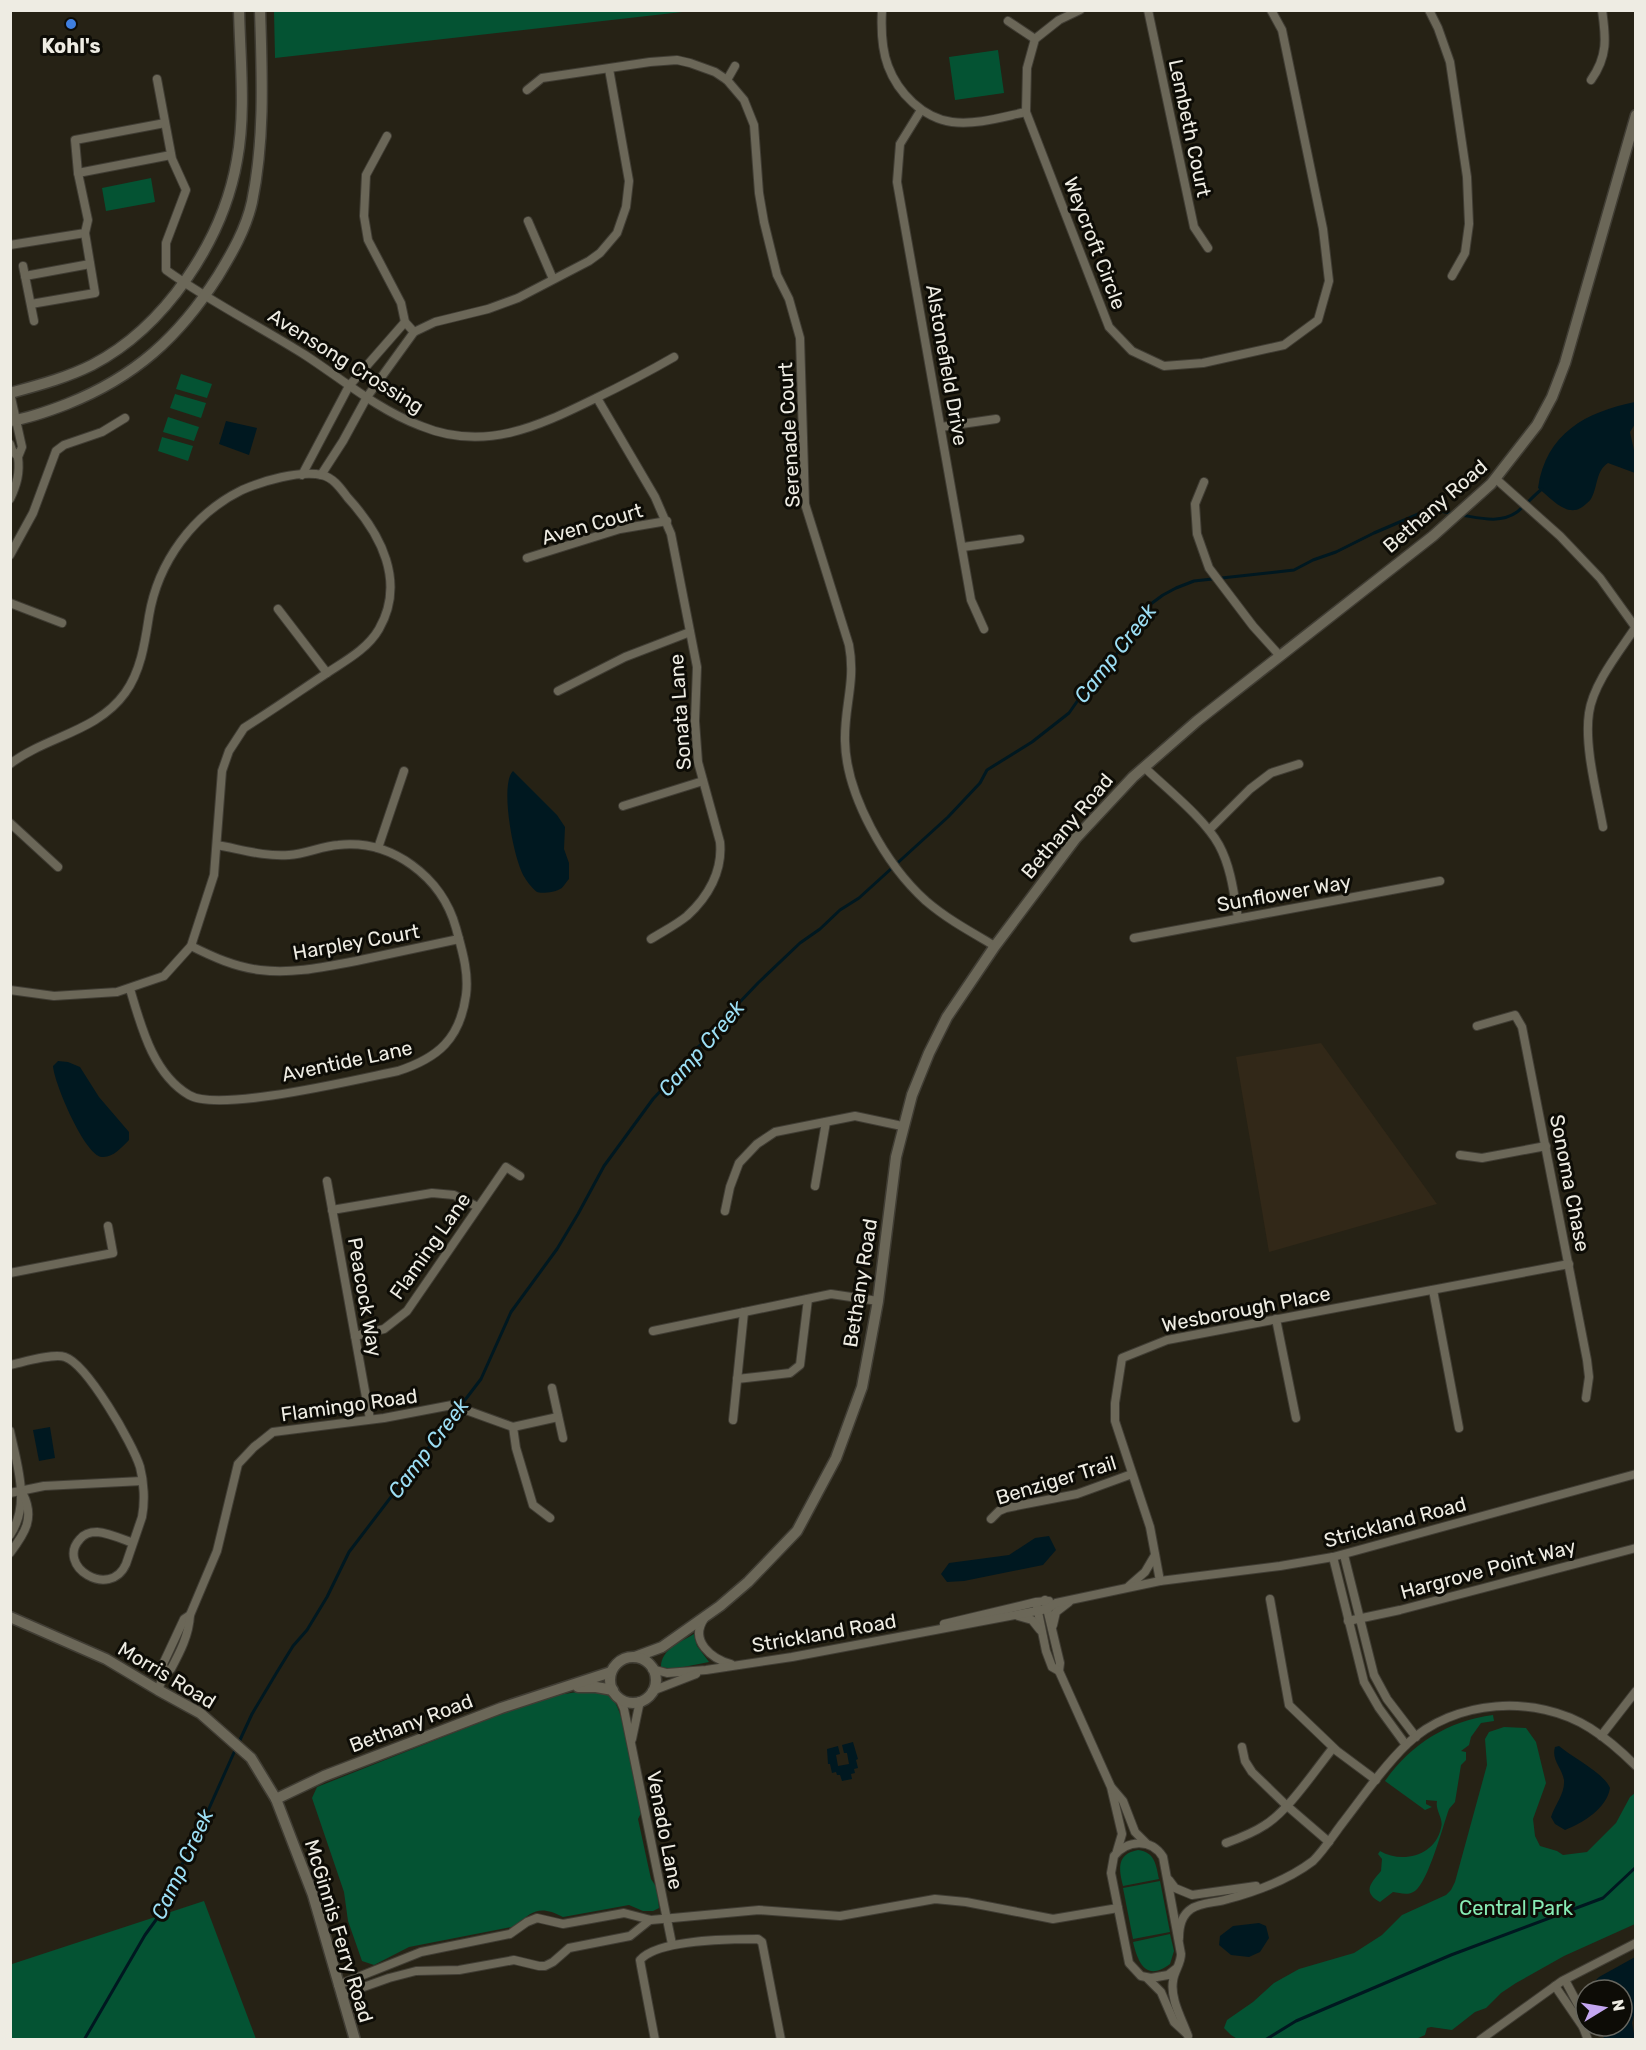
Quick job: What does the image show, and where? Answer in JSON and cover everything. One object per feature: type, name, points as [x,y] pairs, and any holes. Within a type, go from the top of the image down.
[{"type":"street","points":[[10,499],[18,482],[20,470],[18,457],[22,447],[14,421],[11,393],[63,378],[94,364],[156,317],[185,284],[219,222],[231,188],[237,161],[240,125],[239,10]]},
{"type":"street","points":[[14,421],[53,410],[92,394],[123,377],[155,353],[183,325],[206,295],[236,248],[251,204],[261,127],[260,10]]},
{"type":"street","points":[[882,10],[881,25],[888,65],[902,91],[921,110],[950,122],[974,122],[1026,112]]},
{"type":"street","points":[[1008,21],[1035,39],[1059,20],[1080,10]]},
{"type":"street","name":"Lembeth Court","points":[[1148,10],[1194,227],[1208,248]]},
{"type":"street","name":"Weycroft Circle","points":[[1035,39],[1027,68],[1026,112],[1109,327],[1132,351],[1164,366],[1203,363],[1284,345],[1318,320],[1329,281],[1323,229],[1298,101],[1282,30],[1271,10]]},
{"type":"street","points":[[1429,10],[1450,62],[1467,177],[1469,224],[1465,253],[1452,276]]},
{"type":"street","points":[[1591,80],[1601,65],[1606,37],[1602,10]]},
{"type":"street","name":"Serenade Court","points":[[527,90],[542,78],[677,60],[703,67],[727,80],[740,94],[750,112],[754,125],[759,193],[764,222],[777,275],[792,305],[800,338],[805,504],[852,658],[845,729],[846,756],[851,782],[881,845],[905,878],[925,900],[955,923],[995,946]]},
{"type":"street","points":[[727,80],[735,66]]},
{"type":"street","points":[[321,475],[367,397],[414,332],[435,322],[488,309],[518,298],[578,268],[600,253],[617,233],[623,220],[628,194],[628,167],[621,141],[609,69]]},
{"type":"street","points":[[78,173],[171,155],[158,80]]},
{"type":"street","name":"Alstonefield Drive","points":[[921,110],[900,144],[897,182],[971,600],[984,629]]},
{"type":"street","name":"Bethany Road","points":[[635,1657],[662,1647],[746,1584],[797,1531],[836,1458],[862,1388],[878,1300],[902,1126],[918,1078],[947,1017],[995,946],[1076,838],[1104,806],[1144,767],[1197,721],[1433,537],[1496,479],[1537,425],[1558,380],[1635,115]]},
{"type":"street","points":[[31,304],[95,293],[85,233],[88,220],[78,173],[75,140],[165,123]]},
{"type":"street","points":[[387,136],[366,175],[364,216],[368,240],[401,303],[405,322],[414,332]]},
{"type":"street","name":"Avensong Crossing","points":[[171,155],[186,190],[166,243],[166,270],[185,284],[306,356],[349,386],[421,427],[447,434],[474,437],[501,435],[527,429],[597,398],[674,357]]},
{"type":"street","points":[[528,221],[553,279]]},
{"type":"street","points":[[10,245],[85,233]]},
{"type":"street","points":[[25,276],[90,264]]},
{"type":"street","points":[[23,266],[34,321]]},
{"type":"street","points":[[302,475],[349,386],[405,322]]},
{"type":"street","name":"Sonata Lane","points":[[597,398],[656,497],[667,521],[697,667],[695,721],[698,762],[722,855],[719,871],[711,885],[686,916],[651,939]]},
{"type":"street","points":[[10,555],[33,513],[56,451],[64,445],[102,432],[124,418]]},
{"type":"street","points":[[941,427],[996,419]]},
{"type":"street","points":[[10,444],[18,457]]},
{"type":"street","points":[[10,764],[36,747],[70,734],[94,721],[126,693],[142,655],[152,602],[161,577],[173,553],[198,520],[219,503],[243,490],[281,477],[321,475],[334,481],[371,525],[381,543],[387,563],[389,594],[383,621],[377,633],[359,651],[244,728],[236,739],[222,771],[213,875],[191,946],[164,976],[117,992],[61,996],[34,995],[10,990]]},
{"type":"street","points":[[1496,479],[1560,536],[1592,569],[1635,628],[1600,681],[1589,712],[1590,752],[1603,827]]},
{"type":"street","points":[[1204,482],[1195,504],[1197,534],[1209,568],[1253,626],[1280,656]]},
{"type":"street","name":"Aven Court","points":[[527,558],[620,529],[667,521]]},
{"type":"street","points":[[963,548],[1020,539]]},
{"type":"street","points":[[10,603],[62,622]]},
{"type":"street","points":[[278,609],[327,673]]},
{"type":"street","points":[[558,691],[625,657],[690,632]]},
{"type":"street","points":[[1209,830],[1250,789],[1271,773],[1299,764]]},
{"type":"street","points":[[1144,767],[1209,830],[1220,846],[1229,870],[1238,918]]},
{"type":"street","points":[[378,848],[404,771]]},
{"type":"street","points":[[622,806],[703,781]]},
{"type":"street","points":[[10,823],[58,867]]},
{"type":"street","name":"Aventide Lane","points":[[130,988],[144,1035],[156,1059],[171,1081],[190,1096],[202,1100],[243,1100],[398,1071],[420,1064],[432,1057],[451,1038],[464,1007],[466,974],[459,939],[450,910],[431,882],[411,864],[378,848],[365,845],[338,845],[282,855],[217,845]]},
{"type":"street","name":"Sunflower Way","points":[[1134,938],[1440,881]]},
{"type":"street","name":"Harpley Court","points":[[191,946],[234,964],[261,970],[288,972],[315,969],[459,939]]},
{"type":"street","name":"Sonoma Chase","points":[[1477,1026],[1515,1015],[1522,1027],[1588,1369],[1586,1398]]},
{"type":"street","points":[[725,1211],[730,1187],[739,1163],[756,1144],[775,1132],[855,1116],[902,1126]]},
{"type":"street","points":[[815,1186],[826,1122]]},
{"type":"street","points":[[1460,1155],[1482,1158],[1546,1146]]},
{"type":"street","name":"Flaming Lane","points":[[355,1336],[384,1329],[407,1311],[506,1167],[520,1176]]},
{"type":"street","name":"Peacock Way","points":[[327,1181],[370,1419]]},
{"type":"street","points":[[332,1210],[432,1193],[454,1195],[478,1207]]},
{"type":"street","points":[[10,1273],[113,1253],[108,1226]]},
{"type":"street","name":"Wesborough Place","points":[[1160,1581],[1150,1527],[1114,1412],[1122,1358],[1167,1340],[1569,1264]]},
{"type":"street","points":[[1433,1290],[1459,1428]]},
{"type":"street","points":[[653,1331],[831,1294],[878,1300]]},
{"type":"street","points":[[737,1379],[790,1373],[800,1365],[808,1299]]},
{"type":"street","points":[[734,1420],[744,1312]]},
{"type":"street","points":[[1276,1319],[1296,1418]]},
{"type":"street","points":[[10,1365],[57,1356],[67,1357],[75,1364],[117,1419],[136,1456],[142,1481],[143,1510],[133,1543],[123,1570],[113,1579],[105,1580],[85,1574],[78,1568],[74,1559],[78,1540],[93,1532],[133,1543]]},
{"type":"street","points":[[552,1388],[563,1438]]},
{"type":"street","name":"Flamingo Road","points":[[165,1672],[171,1669],[180,1651],[190,1626],[190,1615],[217,1551],[238,1464],[264,1438],[273,1432],[452,1405],[513,1427]]},
{"type":"street","points":[[550,1518],[533,1505],[516,1448],[513,1427],[558,1417]]},
{"type":"street","points":[[10,1431],[29,1521],[21,1538],[10,1553]]},
{"type":"street","name":"Benziger Trail","points":[[990,1519],[1006,1508],[1077,1494],[1132,1474]]},
{"type":"street","name":"Strickland Road","points":[[651,1667],[667,1673],[706,1670],[808,1655],[1038,1611],[1047,1609],[1056,1603],[1160,1581],[1280,1566],[1344,1555],[1635,1474]]},
{"type":"street","points":[[10,1492],[44,1486],[142,1481]]},
{"type":"street","points":[[10,1535],[19,1518],[21,1490]]},
{"type":"street","name":"Hargrove Point Way","points":[[1348,1621],[1635,1548]]},
{"type":"street","points":[[1344,1555],[1374,1675],[1389,1702],[1416,1737]]},
{"type":"street","points":[[1126,1589],[1145,1572],[1155,1556]]},
{"type":"street","points":[[1333,1557],[1359,1669],[1366,1687],[1406,1745]]},
{"type":"street","points":[[1053,1638],[1053,1622],[1056,1612],[1061,1606],[1078,1598]]},
{"type":"street","points":[[1270,1599],[1287,1701],[1291,1708],[1333,1748],[1376,1780]]},
{"type":"street","points":[[1045,1600],[1060,1663],[1059,1671],[1111,1787],[1122,1834],[1112,1859],[1111,1873],[1129,1963],[1136,1972],[1155,1984],[1174,2022],[1190,2038]]},
{"type":"street","name":"Strickland Road","points":[[917,1633],[1045,1600],[1056,1603]]},
{"type":"street","points":[[1036,1602],[1041,1632],[1052,1667],[1059,1671]]},
{"type":"street","name":"Flamingo Road","points":[[158,1690],[165,1672],[163,1664],[184,1619],[190,1615]]},
{"type":"street","name":"Strickland Road","points":[[707,1615],[701,1623],[700,1630],[704,1647],[711,1656],[735,1666]]},
{"type":"street","points":[[1011,1616],[1032,1620],[1041,1632]]},
{"type":"street","name":"Morris Road","points":[[10,1617],[106,1659],[200,1713],[251,1758],[276,1799]]},
{"type":"street","points":[[171,1646],[180,1651]]},
{"type":"street","name":"Bethany Road","points":[[651,1667],[662,1647]]},
{"type":"street","points":[[635,1657],[651,1667],[655,1679],[652,1691],[640,1701],[620,1700],[613,1690],[610,1677],[611,1672],[622,1660],[635,1657]]},
{"type":"street","name":"Strickland Road","points":[[652,1691],[706,1670]]},
{"type":"street","name":"Bethany Road","points":[[276,1799],[324,1776],[501,1708],[611,1672]]},
{"type":"street","name":"Bethany Road","points":[[562,1688],[596,1687],[613,1690]]},
{"type":"street","points":[[1601,1736],[1635,1691]]},
{"type":"street","name":"Venado Lane","points":[[620,1700],[624,1709],[672,1944]]},
{"type":"street","name":"Venado Lane","points":[[632,1750],[634,1726],[640,1701]]},
{"type":"street","points":[[1179,1938],[1183,1919],[1191,1909],[1231,1899],[1272,1884],[1288,1878],[1305,1867],[1320,1853],[1406,1745],[1429,1728],[1460,1713],[1481,1708],[1508,1706],[1536,1708],[1555,1713],[1585,1725],[1635,1766]]},
{"type":"street","points":[[1242,1747],[1248,1766],[1286,1805],[1329,1842]]},
{"type":"street","points":[[1226,1843],[1265,1825],[1286,1805],[1333,1748]]},
{"type":"street","points":[[1111,1787],[1123,1801],[1135,1832],[1147,1844],[1158,1850],[1163,1857],[1179,1938],[1181,1960],[1173,1979],[1173,1994],[1190,2038]]},
{"type":"street","name":"McGinnis Ferry Road","points":[[276,1799],[313,1895],[355,2040]]},
{"type":"street","points":[[1116,1853],[1136,1843],[1147,1844]]},
{"type":"street","points":[[1167,1878],[1175,1888],[1192,1895],[1272,1884]]},
{"type":"street","points":[[339,1990],[431,1949],[510,1934],[534,1919],[542,1918],[563,1924],[624,1913],[651,1920],[759,1910],[840,1916],[935,1899],[966,1902],[1053,1919],[1118,1908]]},
{"type":"street","points":[[339,1990],[416,1971],[459,1970],[514,1960],[545,1966],[569,1948],[632,1935],[651,1920]]},
{"type":"street","points":[[655,2040],[640,1960],[644,1955],[672,1944],[752,1939],[762,1942],[781,2040]]},
{"type":"street","points":[[1480,2040],[1555,1986],[1635,1943]]},
{"type":"street","points":[[1144,1977],[1163,1977],[1177,1968]]},
{"type":"street","points":[[1565,1980],[1574,1997]]},
{"type":"street","points":[[1555,1986],[1574,2014]]},
{"type":"street","points":[[1163,1998],[1173,1994]]},
{"type":"shaded area","points":[[1321,1043],[1437,1204],[1269,1252],[1236,1057]]},
{"type":"green space","points":[[274,10],[691,11],[275,58]]},
{"type":"green space","points":[[998,50],[1004,93],[955,100],[949,57]]},
{"type":"green space","points":[[151,178],[155,202],[106,211],[102,188]]},
{"type":"green space","points":[[181,374],[212,384],[207,398],[176,389]]},
{"type":"green space","points":[[175,394],[206,403],[201,418],[170,408]]},
{"type":"green space","points":[[168,417],[199,427],[194,441],[163,432]]},
{"type":"green space","points":[[162,437],[193,446],[188,461],[158,451]]},
{"type":"green space","points":[[694,1634],[697,1646],[709,1662],[673,1669],[661,1667],[664,1655],[668,1651]]},
{"type":"green space","points":[[577,1692],[603,1692],[610,1696],[621,1716],[630,1750],[641,1813],[638,1819],[651,1879],[657,1888],[659,1908],[653,1911],[643,1911],[629,1905],[563,1917],[549,1911],[538,1911],[517,1926],[409,1947],[374,1965],[362,1961],[348,1921],[344,1892],[312,1798],[317,1787],[546,1697]]},
{"type":"green space","points":[[1493,1715],[1494,1721],[1481,1723],[1471,1737],[1469,1745],[1461,1751],[1466,1752],[1466,1760],[1461,1765],[1455,1802],[1449,1809],[1430,1866],[1420,1886],[1410,1893],[1393,1892],[1380,1902],[1371,1894],[1370,1887],[1381,1871],[1382,1859],[1378,1854],[1380,1851],[1398,1857],[1416,1855],[1425,1851],[1438,1838],[1442,1824],[1437,1801],[1426,1800],[1426,1804],[1432,1807],[1425,1810],[1385,1781],[1407,1756],[1432,1736],[1461,1723]]},
{"type":"green space","name":"Central Park","points":[[1504,1727],[1526,1728],[1536,1742],[1546,1783],[1533,1819],[1535,1836],[1540,1846],[1563,1855],[1587,1852],[1616,1823],[1630,1797],[1635,1793],[1635,1924],[1564,1956],[1516,1983],[1501,1993],[1486,2008],[1475,2012],[1452,2030],[1427,2028],[1425,2035],[1416,2039],[1239,2040],[1231,2035],[1224,2028],[1227,2020],[1253,2002],[1274,1983],[1299,1969],[1354,1953],[1382,1935],[1402,1915],[1446,1895],[1451,1890],[1487,1765],[1485,1739],[1489,1732]]},
{"type":"green space","points":[[1138,1850],[1151,1856],[1156,1864],[1159,1879],[1123,1886],[1121,1863],[1126,1855]]},
{"type":"green space","points":[[1160,1881],[1170,1932],[1133,1939],[1123,1888]]},
{"type":"green space","points":[[204,1901],[256,2039],[11,2039],[10,1966],[12,1964]]},
{"type":"green space","points":[[1170,1934],[1174,1951],[1170,1964],[1155,1971],[1144,1968],[1133,1942]]},
{"type":"water","points":[[1635,402],[1635,424],[1630,432],[1635,455],[1635,473],[1608,463],[1599,474],[1591,499],[1580,509],[1573,510],[1561,506],[1538,488],[1542,469],[1550,453],[1559,439],[1571,428],[1600,412]]},
{"type":"water","points":[[226,421],[257,428],[249,455],[219,444]]},
{"type":"water","points":[[513,771],[557,815],[565,827],[564,849],[569,863],[569,879],[558,890],[537,892],[527,882],[521,870],[513,841],[508,807],[507,791]]},
{"type":"water","points":[[58,1061],[80,1067],[99,1097],[129,1132],[129,1140],[114,1154],[102,1157],[95,1154],[79,1132],[64,1102],[55,1075],[53,1066]]},
{"type":"water","points":[[50,1427],[55,1458],[39,1461],[33,1430]]},
{"type":"water","points":[[1049,1536],[1056,1550],[1043,1565],[964,1581],[947,1582],[941,1574],[949,1563],[1009,1555],[1035,1538]]},
{"type":"water","points":[[853,1742],[858,1768],[854,1769],[855,1773],[851,1774],[852,1779],[842,1781],[840,1775],[836,1772],[832,1773],[830,1764],[828,1764],[827,1749],[838,1746],[840,1754],[836,1755],[838,1766],[849,1764],[847,1753],[844,1753],[842,1745]]},
{"type":"water","points":[[1559,1746],[1595,1771],[1610,1788],[1604,1802],[1593,1814],[1565,1830],[1555,1824],[1551,1817],[1564,1785],[1563,1776],[1554,1756],[1555,1747]]},
{"type":"water","points":[[1259,1923],[1266,1926],[1269,1938],[1260,1952],[1249,1957],[1231,1955],[1219,1945],[1220,1936],[1233,1926]]},
{"type":"water","points":[[1635,1957],[1634,2015],[1634,1978],[1599,1977]]},
{"type":"water","points":[[1634,2034],[1635,2039],[1604,2039],[1634,2038]]},
{"type":"waterway","name":"Camp Creek","points":[[1461,515],[1490,519],[1504,518],[1517,512],[1542,489]]},
{"type":"waterway","name":"Camp Creek","points":[[239,1742],[252,1714],[277,1672],[327,1597],[349,1552],[481,1379],[511,1312],[557,1249],[604,1166],[653,1099],[697,1048],[718,1030],[758,983],[800,943],[820,929],[840,910],[859,898],[948,817],[980,783],[987,770],[1032,742],[1069,713],[1090,683],[1110,664],[1148,606],[1163,595],[1194,581],[1294,570],[1423,512],[1440,511],[1454,514]]},
{"type":"waterway","name":"Camp Creek","points":[[84,2040],[145,1935],[161,1913],[168,1891],[194,1842],[236,1748]]},
{"type":"waterway","points":[[1265,2040],[1296,2021],[1451,1955],[1603,1898],[1636,1867]]},
{"type":"place","name":"Kohl's","points":[[71,24]]}]
